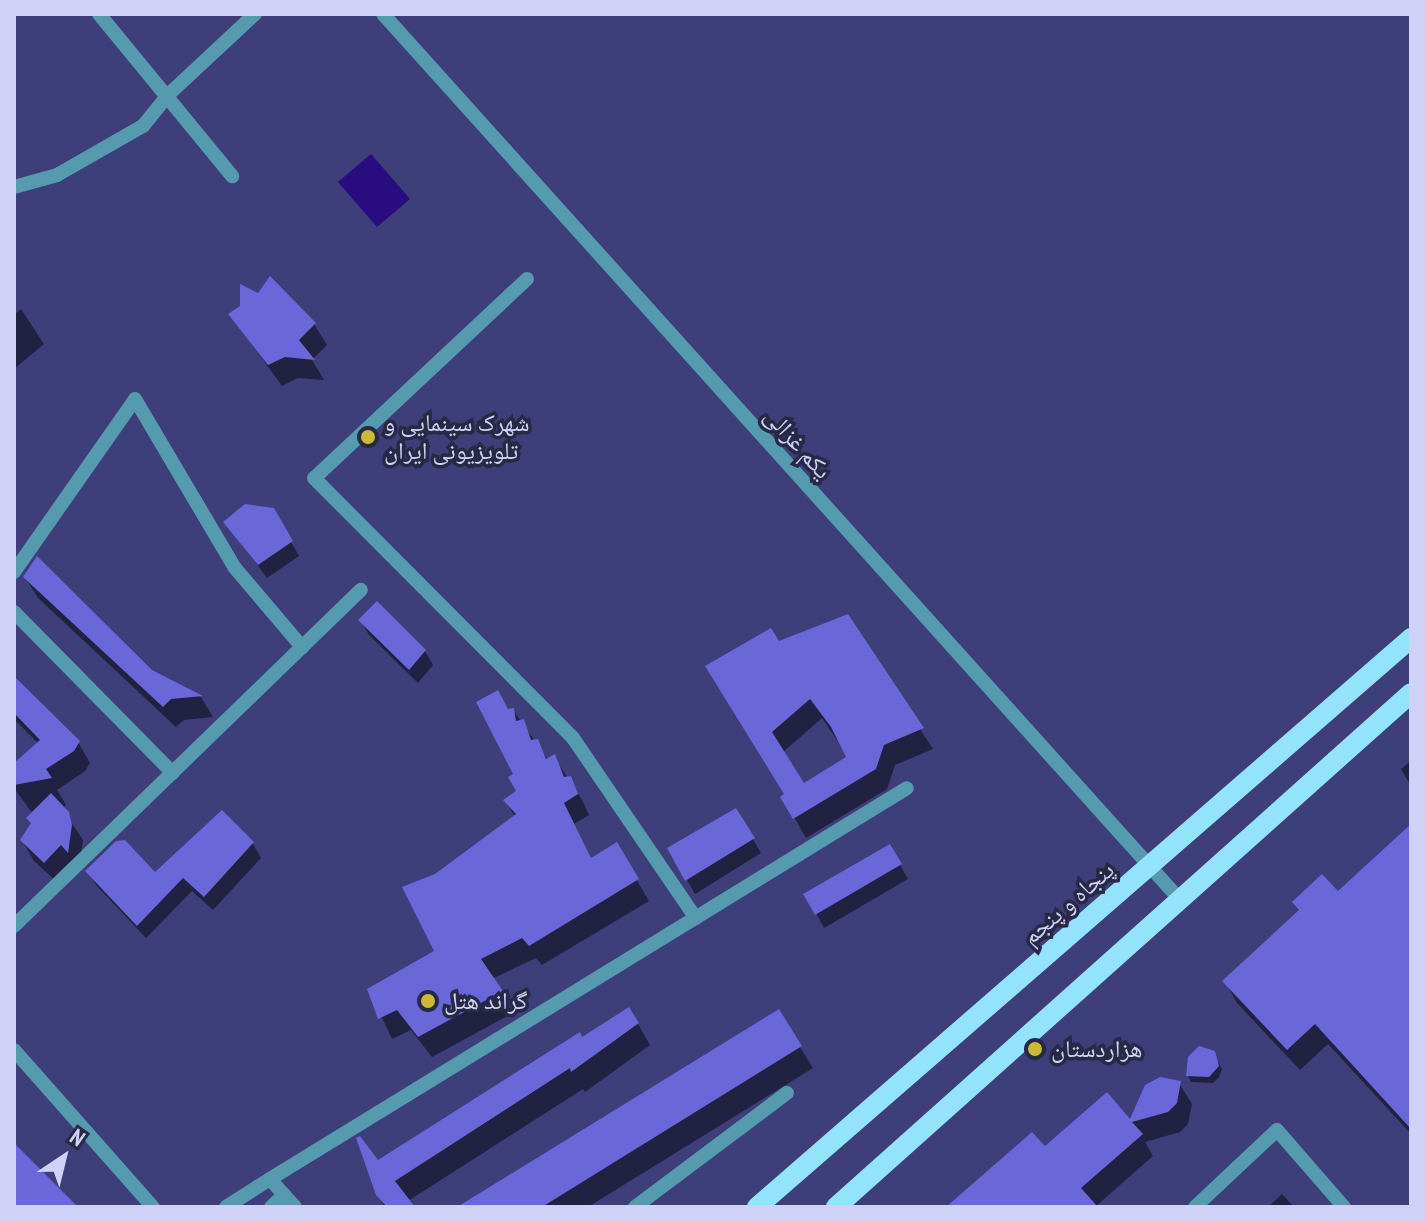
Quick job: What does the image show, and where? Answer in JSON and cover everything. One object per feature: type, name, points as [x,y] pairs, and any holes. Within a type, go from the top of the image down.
[{"type":"main road","name":"پنجاه و پنجم","points":[[757,1207],[1411,638]]},
{"type":"main road","points":[[836,1207],[1411,693]]},
{"type":"street","points":[[99,14],[232,176]]},
{"type":"street","points":[[14,187],[57,175],[143,126],[168,95],[255,14]]},
{"type":"street","name":"یکم غزالی","points":[[383,14],[1181,901]]},
{"type":"street","points":[[527,279],[314,478],[573,738],[696,918]]},
{"type":"street","points":[[14,572],[135,399],[235,568],[302,647]]},
{"type":"street","points":[[14,926],[361,590]]},
{"type":"street","points":[[14,612],[173,773]]},
{"type":"street","points":[[226,1207],[907,788]]},
{"type":"street","points":[[14,1050],[153,1207]]},
{"type":"street","points":[[635,1207],[787,1093]]},
{"type":"street","points":[[1195,1207],[1277,1130],[1344,1207]]},
{"type":"street","points":[[270,1179],[295,1207]]},
{"type":"street","points":[[271,1207],[284,1195]]},
{"type":"shaded area","points":[[371,154],[410,199],[377,227],[338,182]]},
{"type":"building","points":[[270,276],[316,323],[299,340],[315,360],[285,357],[268,365],[228,314],[240,306],[240,284],[258,293]]},
{"type":"building","points":[[245,504],[274,508],[293,541],[258,565],[223,522]]},
{"type":"building","points":[[37,556],[152,670],[203,696],[171,699],[163,707],[23,577]]},
{"type":"building","points":[[377,601],[426,650],[409,670],[358,620]]},
{"type":"building","points":[[848,614],[924,728],[884,745],[876,769],[793,819],[780,797],[784,794],[705,666],[771,628],[779,641]],"holes":[[[810,699],[831,727],[846,757],[804,783],[772,732]]]},
{"type":"building","points":[[14,676],[80,741],[74,751],[46,769],[52,778],[14,785],[14,763],[40,740],[14,713]]},
{"type":"building","points":[[498,690],[508,709],[514,708],[516,721],[524,719],[531,740],[538,739],[546,759],[555,754],[564,777],[571,776],[578,794],[564,803],[591,858],[617,842],[639,879],[529,946],[522,938],[481,959],[503,991],[418,1037],[397,1010],[378,1019],[367,989],[434,951],[402,887],[435,874],[516,814],[503,800],[516,791],[508,777],[513,774],[476,702]]},
{"type":"building","points":[[51,793],[69,812],[72,825],[68,853],[61,845],[44,863],[20,840],[31,823],[26,818]]},
{"type":"building","points":[[736,808],[755,838],[685,881],[667,848]]},
{"type":"building","points":[[222,810],[254,842],[204,897],[183,878],[137,926],[85,871],[116,841],[125,840],[155,872]]},
{"type":"building","points":[[1411,824],[1411,1129],[1315,1024],[1287,1050],[1222,981],[1299,910],[1292,902],[1322,874],[1338,891]]},
{"type":"building","points":[[890,844],[902,864],[815,915],[803,894]]},
{"type":"building","points":[[629,1007],[639,1023],[571,1072],[570,1068],[395,1181],[415,1207],[387,1207],[376,1195],[356,1138],[360,1136],[378,1160],[580,1032],[582,1037]]},
{"type":"building","points":[[779,1009],[802,1046],[542,1207],[457,1207]]},
{"type":"building","points":[[1199,1046],[1215,1051],[1219,1066],[1209,1077],[1186,1076],[1188,1057]]},
{"type":"building","points":[[1160,1077],[1181,1081],[1177,1103],[1168,1112],[1132,1122],[1143,1134],[1081,1188],[1098,1207],[946,1207],[1032,1132],[1045,1146],[1107,1092],[1130,1119],[1145,1085]]},
{"type":"building","points":[[14,1143],[78,1207],[14,1207]]},
{"type":"place","name":"شهرک سینمایی و تلویزیونی ایران","points":[[368,437]]},
{"type":"place","name":"گراند هتل","points":[[428,1001]]},
{"type":"place","name":"هزاردستان","points":[[1035,1049]]}]
